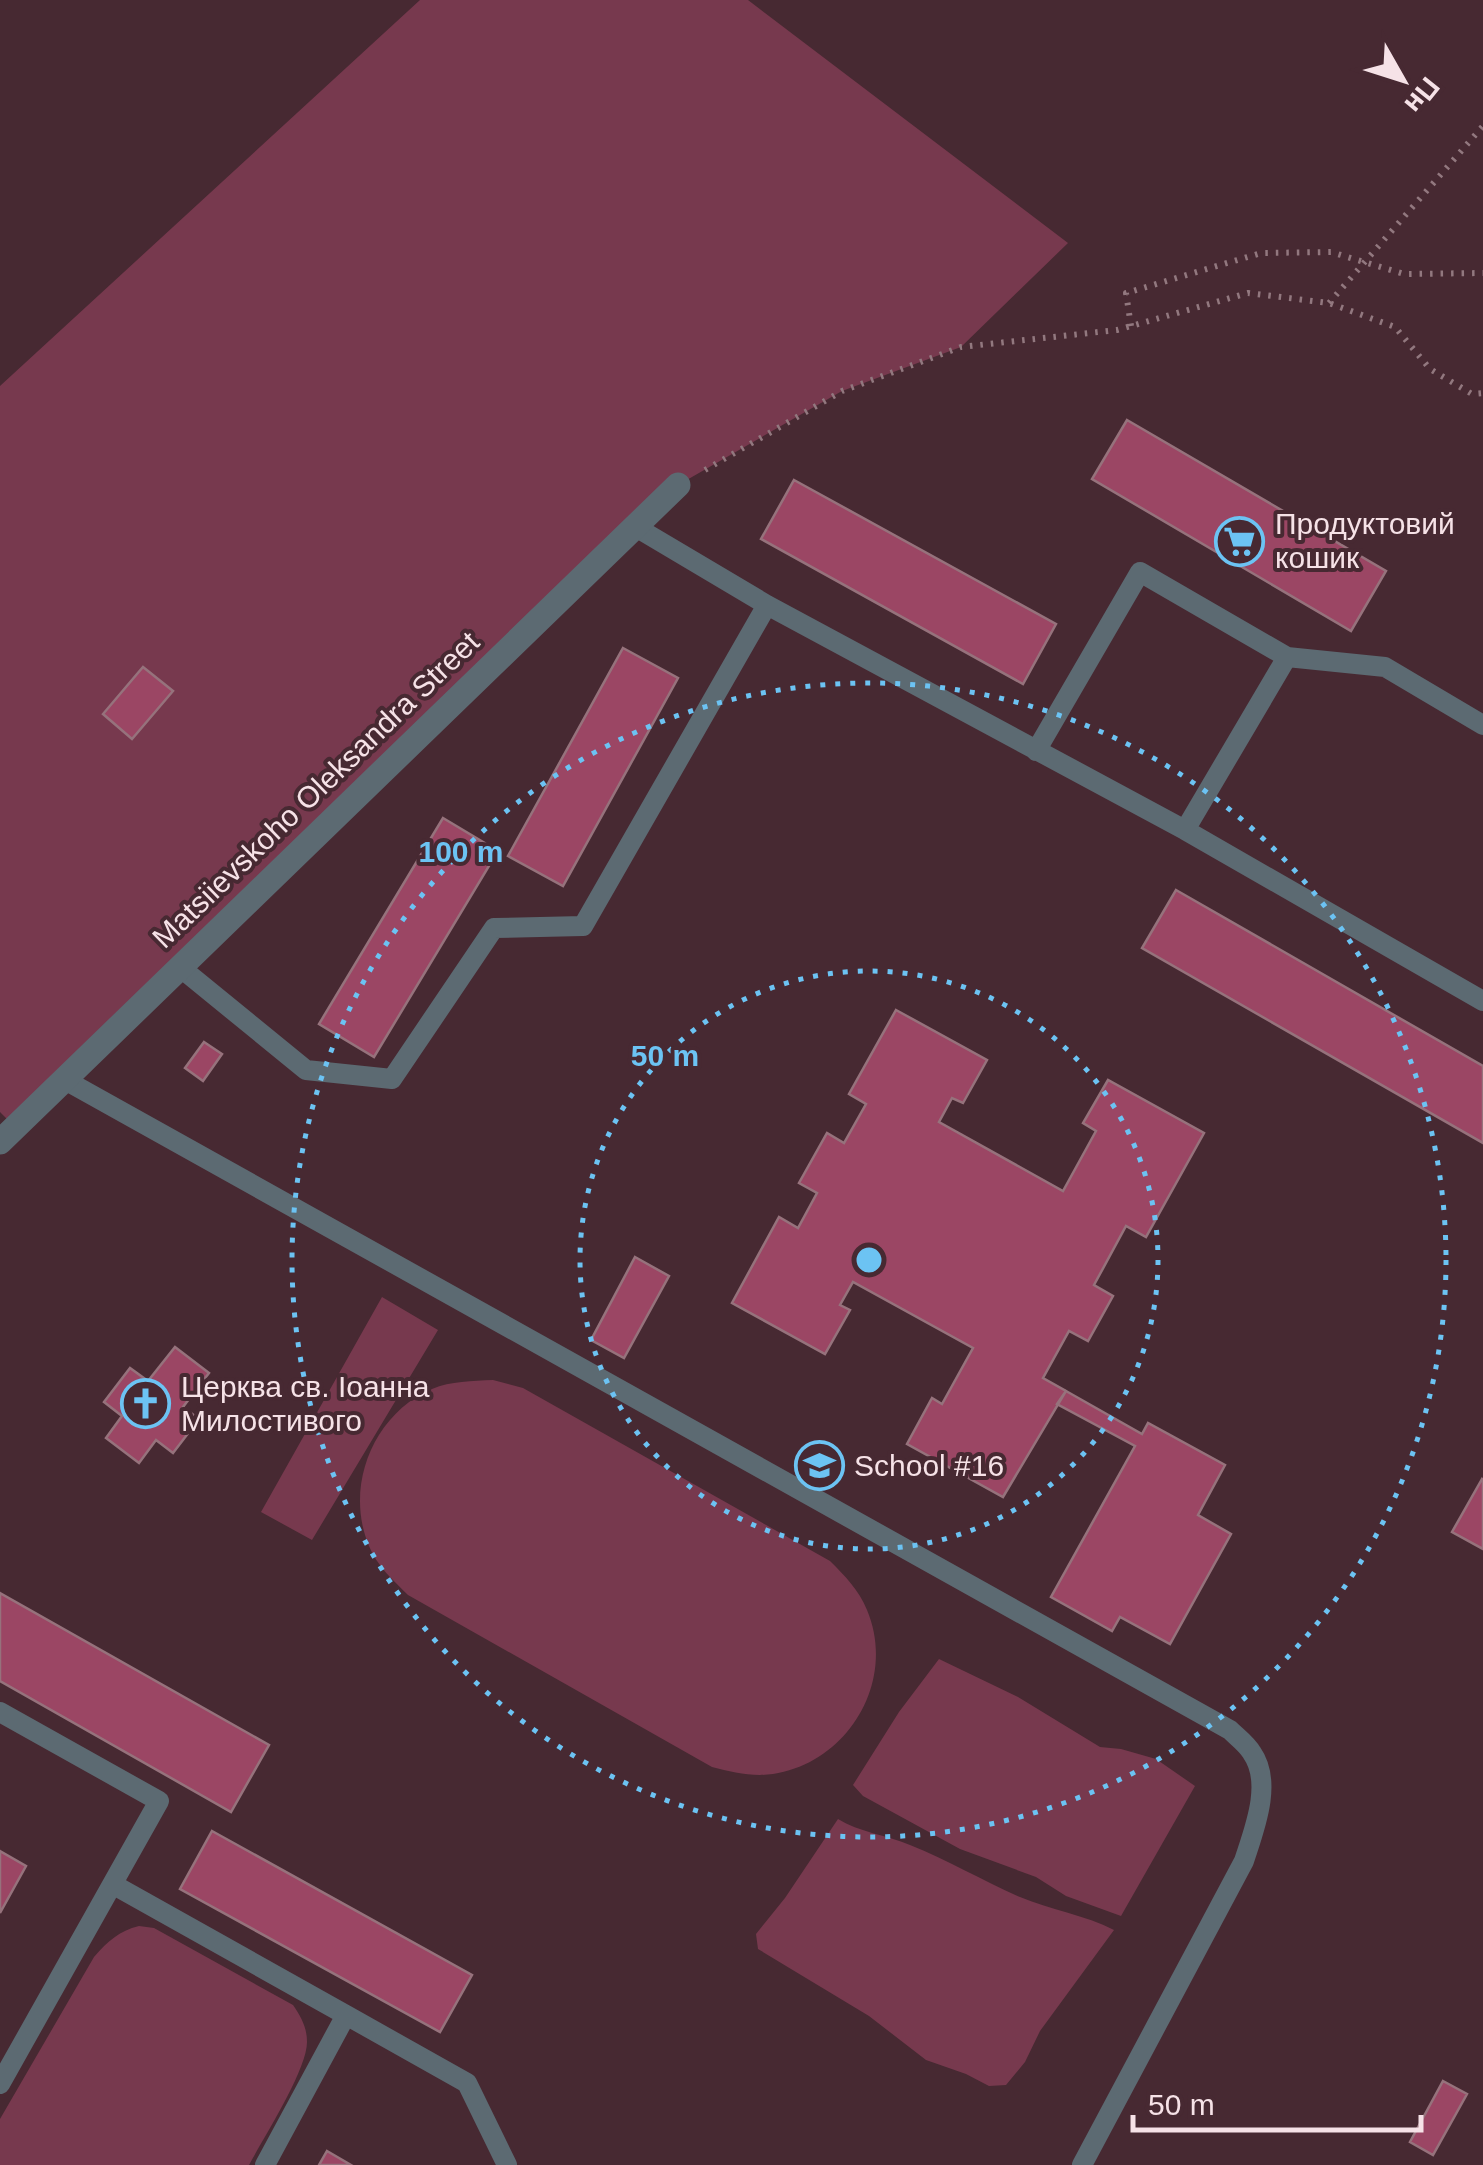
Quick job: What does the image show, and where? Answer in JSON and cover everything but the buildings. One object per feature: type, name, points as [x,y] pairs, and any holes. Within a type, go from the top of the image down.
[{"type":"street","name":"Matsiievskoho Oleksandra Street","points":[[0,1142],[678,486]]},
{"type":"lane","points":[[634,526],[767,604],[1185,830],[1483,1001]]},
{"type":"lane","points":[[1036,751],[1140,572],[1287,657],[1385,667],[1483,725]]},
{"type":"lane","points":[[180,968],[306,1070],[392,1079],[494,928],[583,926],[767,604]]},
{"type":"lane","points":[[1185,830],[1287,657]]},
{"type":"lane","points":[[66,1080],[1148,1683],[1230,1730],[1254,1754],[1261,1779],[1258,1818],[1244,1861],[1082,2165]]},
{"type":"lane","points":[[0,1712],[159,1801],[0,2084]]},
{"type":"lane","points":[[114,1885],[467,2083],[507,2165]]},
{"type":"lane","points":[[265,2165],[346,2016]]},
{"type":"path","points":[[1329,303],[1483,126]]},
{"type":"path","points":[[1130,326],[1126,293],[1261,252],[1331,252],[1404,274],[1483,273]]},
{"type":"path","points":[[678,486],[842,391],[961,347],[1130,326],[1248,293],[1329,303],[1394,327],[1430,369],[1472,394],[1483,393]]},
{"type":"shaded area","points":[[420,0],[748,0],[1068,243],[961,347],[842,391],[678,485],[15,1127],[0,1112],[0,386]]},
{"type":"shaded area","points":[[382,1297],[438,1330],[312,1540],[261,1512]]},
{"type":"shaded area","points":[[493,1380],[523,1388],[836,1567],[864,1603],[875,1637],[876,1664],[870,1690],[844,1736],[824,1754],[800,1767],[773,1774],[712,1767],[408,1595],[397,1584],[372,1553],[362,1523],[362,1477],[369,1455],[394,1416],[411,1401],[447,1384]]},
{"type":"shaded area","points":[[939,1659],[1018,1697],[1100,1747],[1156,1759],[1195,1786],[1121,1916],[1066,1896],[1036,1877],[960,1849],[863,1796],[853,1785],[899,1712]]},
{"type":"shaded area","points":[[838,1819],[924,1851],[1020,1897],[1114,1930],[1006,2085],[989,2086],[926,2060],[869,2016],[758,1949],[756,1934]]},
{"type":"shaded area","points":[[139,1926],[154,1928],[293,2005],[303,2022],[307,2042],[300,2069],[249,2165],[0,2165],[0,2119],[94,1957],[114,1937]]},
{"type":"place","name":"Продуктовий кошик","points":[[1240,541]]},
{"type":"place","name":"Церква св. Іоанна Милостивого","points":[[146,1404]]},
{"type":"place","name":"School #16","points":[[819,1466]]}]
